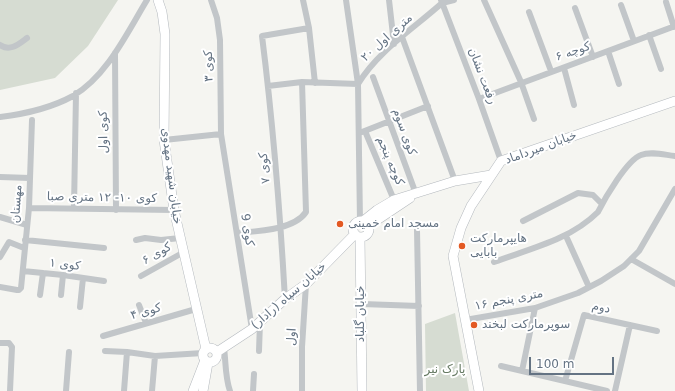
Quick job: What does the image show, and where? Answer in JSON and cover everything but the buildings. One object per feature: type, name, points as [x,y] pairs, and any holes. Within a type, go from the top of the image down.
[{"type":"street","points":[[0,117],[52,106],[76,93],[96,77],[115,53],[147,0]]},
{"type":"street","name":"خیابان شهید مهدوی","points":[[158,0],[162,12],[165,34],[164,140],[174,210],[206,356]]},
{"type":"street","name":"کوی ۳","points":[[211,0],[217,18],[220,40],[221,134]]},
{"type":"street","points":[[303,0],[309,28],[315,83]]},
{"type":"street","points":[[346,0],[358,84],[362,132],[364,223],[368,232],[364,237],[358,236],[354,228],[355,225],[364,223],[416,194]]},
{"type":"street","points":[[389,0],[394,44]]},
{"type":"street","name":"۲۰ متری اول","points":[[358,84],[379,56],[402,38],[442,2],[454,0]]},
{"type":"street","points":[[484,0],[521,82],[534,119]]},
{"type":"street","name":"رفعت نشان","points":[[442,2],[501,161]]},
{"type":"street","points":[[666,2],[674,26]]},
{"type":"street","points":[[621,5],[634,40]]},
{"type":"street","points":[[575,8],[593,57]]},
{"type":"street","points":[[530,12],[551,71]]},
{"type":"street","name":"کوچه ۶","points":[[479,99],[674,26]]},
{"type":"street","name":"کوی ۷","points":[[285,299],[281,227],[262,36],[309,28]]},
{"type":"street","points":[[649,35],[661,69]]},
{"type":"street","points":[[0,45],[2,47],[13,48],[27,38]]},
{"type":"street","points":[[402,38],[456,181]]},
{"type":"street","points":[[608,51],[619,84]]},
{"type":"street","name":"کوی اول","points":[[115,53],[116,210]]},
{"type":"street","points":[[564,68],[574,104]]},
{"type":"street","name":"کوی سوم","points":[[373,77],[388,122],[416,194]]},
{"type":"street","points":[[268,86],[302,82],[358,84]]},
{"type":"street","points":[[237,233],[281,227],[302,217],[306,212],[302,82]]},
{"type":"street","points":[[74,208],[76,93]]},
{"type":"street","name":"خیابان میرداماد","points":[[478,391],[453,256],[461,228],[471,206],[491,175],[501,161],[675,101]]},
{"type":"street","points":[[362,132],[428,106]]},
{"type":"street","name":"مهستان","points":[[0,287],[19,290],[23,271],[29,208],[32,120]]},
{"type":"street","name":"کوچه پنجم","points":[[362,132],[394,200]]},
{"type":"street","points":[[164,140],[221,134]]},
{"type":"street","name":"کوی 9","points":[[221,134],[252,329]]},
{"type":"street","points":[[494,262],[566,236],[591,219],[598,212],[630,162],[640,154],[654,153],[675,156]]},
{"type":"street","points":[[364,223],[377,210],[394,200],[456,181],[491,175]]},
{"type":"street","points":[[0,177],[30,178]]},
{"type":"street","name":"۱۶ متری پنجم","points":[[465,320],[535,308],[578,293],[601,281],[624,266],[639,251],[675,189]]},
{"type":"street","points":[[523,221],[578,193],[593,195],[602,204]]},
{"type":"street","name":"کوی ۱۰- ۱۲ متری صبا","points":[[29,208],[174,210]]},
{"type":"street","points":[[0,217],[27,225]]},
{"type":"street","points":[[417,230],[420,391]]},
{"type":"street","name":"خیابان سپاه (رادار)","points":[[206,356],[213,362],[217,359],[220,350],[252,329],[285,299],[306,284],[358,236]]},
{"type":"street","name":"خیابان گلباد","points":[[358,236],[362,304],[362,391]]},
{"type":"street","points":[[566,236],[589,287]]},
{"type":"street","points":[[136,240],[145,238],[161,240],[180,238]]},
{"type":"street","points":[[25,240],[104,248]]},
{"type":"street","points":[[1,253],[9,242],[24,248]]},
{"type":"street","name":"کوی ۶","points":[[141,276],[184,252]]},
{"type":"street","points":[[631,259],[675,284]]},
{"type":"street","name":"کوی ۱","points":[[23,271],[104,281]]},
{"type":"street","points":[[40,295],[43,273]]},
{"type":"street","points":[[61,295],[63,275]]},
{"type":"street","points":[[80,307],[83,278]]},
{"type":"street","name":"اول","points":[[302,391],[302,347],[306,284]]},
{"type":"street","points":[[362,304],[419,306]]},
{"type":"street","points":[[139,305],[146,323]]},
{"type":"street","points":[[522,371],[535,308]]},
{"type":"street","name":"کوی ۴","points":[[103,336],[196,309]]},
{"type":"street","name":"دوم","points":[[565,381],[584,315],[657,331]]},
{"type":"street","points":[[259,351],[260,322]]},
{"type":"street","points":[[614,391],[630,325]]},
{"type":"street","points":[[0,343],[9,343],[12,347],[10,391]]},
{"type":"street","points":[[193,391],[206,356],[213,349],[220,350],[226,363],[226,375],[230,391]]},
{"type":"street","points":[[104,351],[127,352],[155,356],[206,356]]},
{"type":"street","points":[[66,391],[69,352]]},
{"type":"street","points":[[124,391],[127,352]]},
{"type":"street","points":[[152,391],[155,356]]},
{"type":"street","points":[[203,391],[206,356]]},
{"type":"street","points":[[500,366],[607,391]]},
{"type":"street","points":[[253,391],[254,374]]},
{"type":"green space","points":[[0,0],[118,0],[88,46],[55,78],[0,90]]},
{"type":"green space","name":"پارک نیر","points":[[455,313],[469,391],[426,391],[425,324]]},
{"type":"place","name":"مسجد امام خمینی","points":[[340,224]]},
{"type":"place","name":"هایپرمارکت بابایی","points":[[462,246]]},
{"type":"place","name":"سوپرمارکت لبخند","points":[[474,325]]}]
